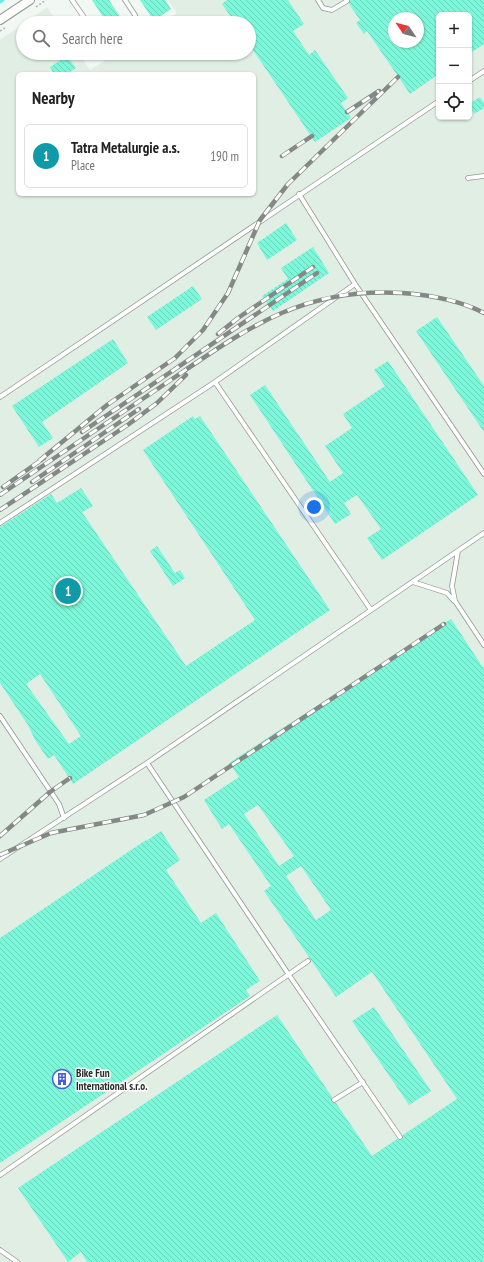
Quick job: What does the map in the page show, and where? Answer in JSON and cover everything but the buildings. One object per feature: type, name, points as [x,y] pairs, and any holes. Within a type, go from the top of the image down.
[{"type":"street","points":[[0,20],[30,0]]},
{"type":"lane","points":[[72,0],[83,16]]},
{"type":"lane","points":[[125,0],[135,15]]},
{"type":"lane","points":[[318,0],[323,8],[332,10],[347,1]]},
{"type":"lane","points":[[472,79],[484,71]]},
{"type":"lane","points":[[0,397],[436,103]]},
{"type":"lane","points":[[468,178],[484,176]]},
{"type":"lane","points":[[299,194],[355,284],[484,474]]},
{"type":"lane","points":[[0,523],[215,382],[355,284]]},
{"type":"lane","points":[[215,382],[371,610]]},
{"type":"lane","points":[[0,859],[147,763],[484,534]]},
{"type":"lane","points":[[455,601],[452,586],[458,551]]},
{"type":"lane","points":[[413,582],[447,593],[455,601],[484,645]]},
{"type":"lane","points":[[0,716],[59,804],[64,818]]},
{"type":"lane","points":[[147,763],[289,976],[400,1137]]},
{"type":"lane","points":[[0,1175],[289,976],[308,961]]},
{"type":"lane","points":[[334,1100],[363,1082]]},
{"type":"lane","points":[[0,1250],[17,1262]]},
{"type":"shaded area","points":[[168,0],[484,0],[484,1262],[0,1262],[0,40],[16,29],[16,60],[83,60],[90,70],[106,60],[256,60],[256,16],[172,16],[177,13]]},
{"type":"shaded area","points":[[47,7],[53,16],[35,16]]},
{"type":"railway","points":[[39,461],[107,405],[175,358],[203,330],[228,293],[260,220],[288,184],[398,77]]},
{"type":"railway","points":[[347,112],[379,91]]},
{"type":"railway","points":[[282,156],[312,136]]},
{"type":"railway","points":[[218,334],[238,318],[313,267]]},
{"type":"railway","points":[[82,432],[317,273]]},
{"type":"railway","points":[[0,495],[240,334],[298,306],[330,298],[364,293],[402,293],[423,295],[454,301],[484,313]]},
{"type":"railway","points":[[0,510],[129,424],[157,403],[186,375]]},
{"type":"railway","points":[[32,482],[139,409]]},
{"type":"railway","points":[[3,487],[44,458]]},
{"type":"railway","points":[[0,855],[51,833],[144,815],[184,797],[444,624]]},
{"type":"railway","points":[[0,836],[50,792],[70,778]]},
{"type":"place","name":"Tatra Metalurgie a.s.","points":[[68,591]]},
{"type":"place","name":"Bike Fun International s.r.o.","points":[[62,1079]]}]
